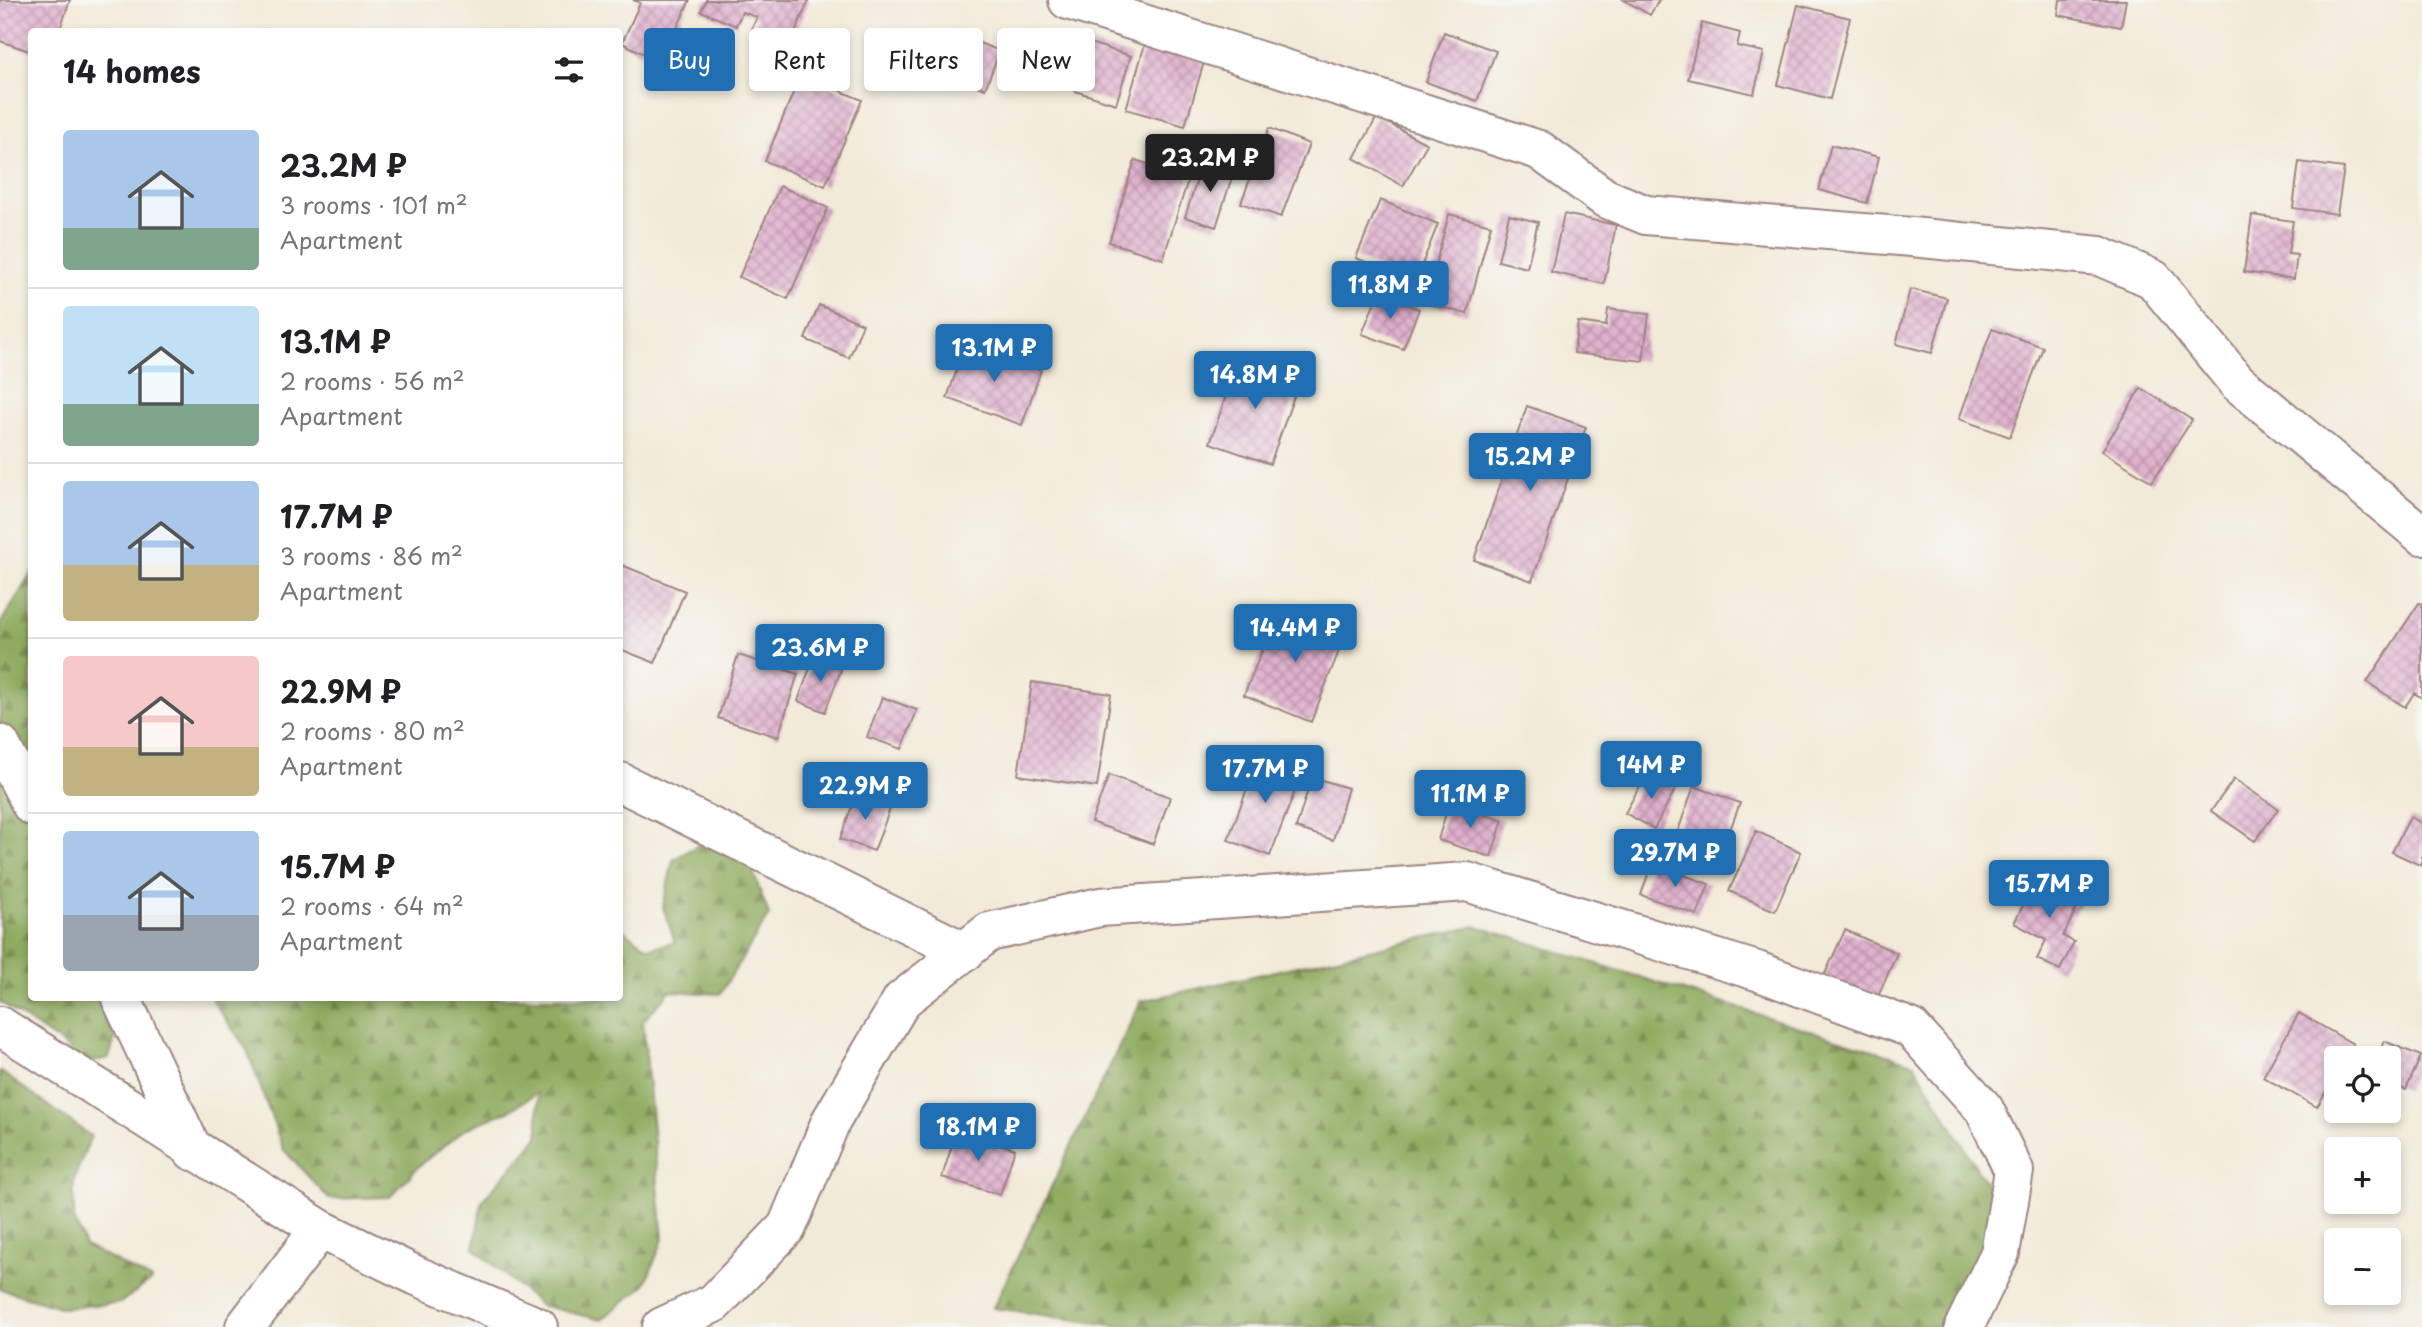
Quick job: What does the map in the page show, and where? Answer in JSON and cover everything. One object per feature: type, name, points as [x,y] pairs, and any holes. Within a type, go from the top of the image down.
[{"type":"street","points":[[1068,0],[1539,150],[1605,198],[1646,215],[2099,256],[2152,279],[2237,382],[2422,536]]},
{"type":"street","points":[[0,744],[28,798]]},
{"type":"street","points":[[623,783],[965,951]]},
{"type":"street","points":[[662,1327],[714,1303],[787,1227],[831,1121],[902,1000],[989,932],[1100,907],[1467,882],[1757,971],[1911,1028],[1984,1109],[2014,1171],[2000,1253],[1964,1327]]},
{"type":"street","points":[[122,1001],[193,1151]]},
{"type":"street","points":[[0,1026],[193,1151],[320,1229],[416,1276],[538,1327]]},
{"type":"street","points":[[245,1327],[320,1229]]},
{"type":"green space","points":[[28,579],[28,1001],[99,1001],[116,1035],[109,1058],[86,1064],[61,1043],[0,1002],[0,624]]},
{"type":"green space","points":[[708,839],[746,853],[769,915],[720,994],[670,991],[643,1021],[663,1239],[645,1285],[601,1320],[540,1305],[474,1248],[482,1201],[538,1137],[538,1093],[508,1111],[465,1129],[421,1164],[390,1197],[329,1199],[283,1149],[247,1050],[213,1001],[623,1001],[623,930],[649,948],[675,942],[663,907],[673,860]]},
{"type":"green space","points":[[1476,926],[1914,1063],[2003,1212],[1947,1327],[1125,1327],[993,1308],[1141,1001]]},
{"type":"green space","points":[[0,1071],[91,1136],[74,1179],[74,1219],[85,1246],[152,1280],[120,1303],[63,1308],[0,1289]]},
{"type":"building","points":[[0,0],[70,0],[60,28],[28,28],[28,51],[0,41]]},
{"type":"building","points":[[633,0],[690,0],[677,28],[644,28],[644,54],[623,43],[640,3]]},
{"type":"building","points":[[706,0],[809,0],[797,28],[752,28],[757,17],[742,12],[736,26],[701,11]]},
{"type":"building","points":[[1624,0],[1659,0],[1650,15]]},
{"type":"building","points":[[2060,0],[2126,0],[2121,27],[2058,15]]},
{"type":"building","points":[[1798,5],[1850,18],[1830,99],[1778,85]]},
{"type":"building","points":[[1702,23],[1740,33],[1737,46],[1764,52],[1754,94],[1688,79]]},
{"type":"building","points":[[1444,32],[1496,51],[1477,101],[1426,82]]},
{"type":"building","points":[[983,44],[997,50],[997,59],[985,89]]},
{"type":"building","points":[[1145,44],[1204,62],[1185,126],[1126,109]]},
{"type":"building","points":[[1095,45],[1131,56],[1116,104],[1075,91],[1095,91]]},
{"type":"building","points":[[794,91],[841,91],[862,100],[825,186],[765,161]]},
{"type":"building","points":[[1377,117],[1427,144],[1403,186],[1354,158]]},
{"type":"building","points":[[1269,128],[1309,144],[1281,217],[1241,203]]},
{"type":"building","points":[[1831,145],[1879,157],[1867,203],[1819,190]]},
{"type":"building","points":[[1135,160],[1189,177],[1163,259],[1109,242]]},
{"type":"building","points":[[1203,161],[1234,171],[1216,227],[1185,217]]},
{"type":"building","points":[[2299,162],[2344,168],[2337,214],[2293,208]]},
{"type":"building","points":[[780,186],[828,208],[788,299],[739,277]]},
{"type":"building","points":[[1380,200],[1438,224],[1415,282],[1356,258]]},
{"type":"building","points":[[1449,214],[1491,225],[1467,314],[1425,303]]},
{"type":"building","points":[[1564,214],[1616,225],[1604,284],[1551,272]]},
{"type":"building","points":[[1509,215],[1538,222],[1527,268],[1498,261]]},
{"type":"building","points":[[2252,215],[2293,221],[2288,254],[2297,255],[2294,279],[2244,272]]},
{"type":"building","points":[[1910,289],[1947,298],[1932,353],[1896,344]]},
{"type":"building","points":[[1378,294],[1419,309],[1403,349],[1362,334]]},
{"type":"building","points":[[819,305],[863,324],[849,358],[805,339]]},
{"type":"building","points":[[1608,309],[1649,314],[1643,361],[1574,353],[1578,322],[1606,326]]},
{"type":"building","points":[[1992,329],[2043,347],[2010,437],[1959,419]]},
{"type":"building","points":[[966,344],[1041,370],[1022,425],[947,398]]},
{"type":"building","points":[[1239,358],[1300,379],[1270,464],[1210,443]]},
{"type":"building","points":[[2141,388],[2192,420],[2152,482],[2102,451]]},
{"type":"building","points":[[1527,406],[1586,427],[1532,581],[1474,560]]},
{"type":"building","points":[[623,565],[685,591],[655,663],[623,650]]},
{"type":"building","points":[[2419,603],[2422,604],[2422,698],[2414,693],[2405,707],[2367,682]]},
{"type":"building","points":[[1280,606],[1346,633],[1311,722],[1244,695]]},
{"type":"building","points":[[738,655],[798,674],[778,737],[718,718]]},
{"type":"building","points":[[814,657],[842,667],[825,712],[798,701]]},
{"type":"building","points":[[1032,682],[1111,694],[1097,787],[1018,775]]},
{"type":"building","points":[[882,697],[917,710],[902,749],[867,737]]},
{"type":"building","points":[[1260,754],[1303,770],[1270,856],[1228,840]]},
{"type":"building","points":[[1647,773],[1676,788],[1654,829],[1625,813]]},
{"type":"building","points":[[1109,775],[1170,797],[1153,844],[1091,822]]},
{"type":"building","points":[[1312,777],[1348,788],[1333,840],[1296,828]]},
{"type":"building","points":[[2234,779],[2278,809],[2255,841],[2211,811]]},
{"type":"building","points":[[1694,786],[1740,803],[1718,862],[1673,845]]},
{"type":"building","points":[[857,793],[891,806],[874,851],[840,839]]},
{"type":"building","points":[[1449,803],[1503,820],[1491,857],[1438,840]]},
{"type":"building","points":[[2410,817],[2422,823],[2422,866],[2392,852]]},
{"type":"building","points":[[1756,831],[1801,852],[1775,911],[1729,891]]},
{"type":"building","points":[[1652,863],[1709,884],[1697,915],[1641,895]]},
{"type":"building","points":[[2037,878],[2081,900],[2063,936],[2074,942],[2060,970],[2037,959],[2046,940],[2014,923]]},
{"type":"building","points":[[1845,930],[1897,953],[1877,999],[1824,976]]},
{"type":"building","points":[[2299,1013],[2353,1044],[2324,1046],[2324,1095],[2317,1107],[2263,1077]]},
{"type":"building","points":[[2384,1041],[2396,1046],[2382,1046]]},
{"type":"building","points":[[2401,1048],[2421,1056],[2406,1090],[2401,1088]]},
{"type":"building","points":[[957,1130],[1015,1149],[1000,1195],[942,1177]]}]
